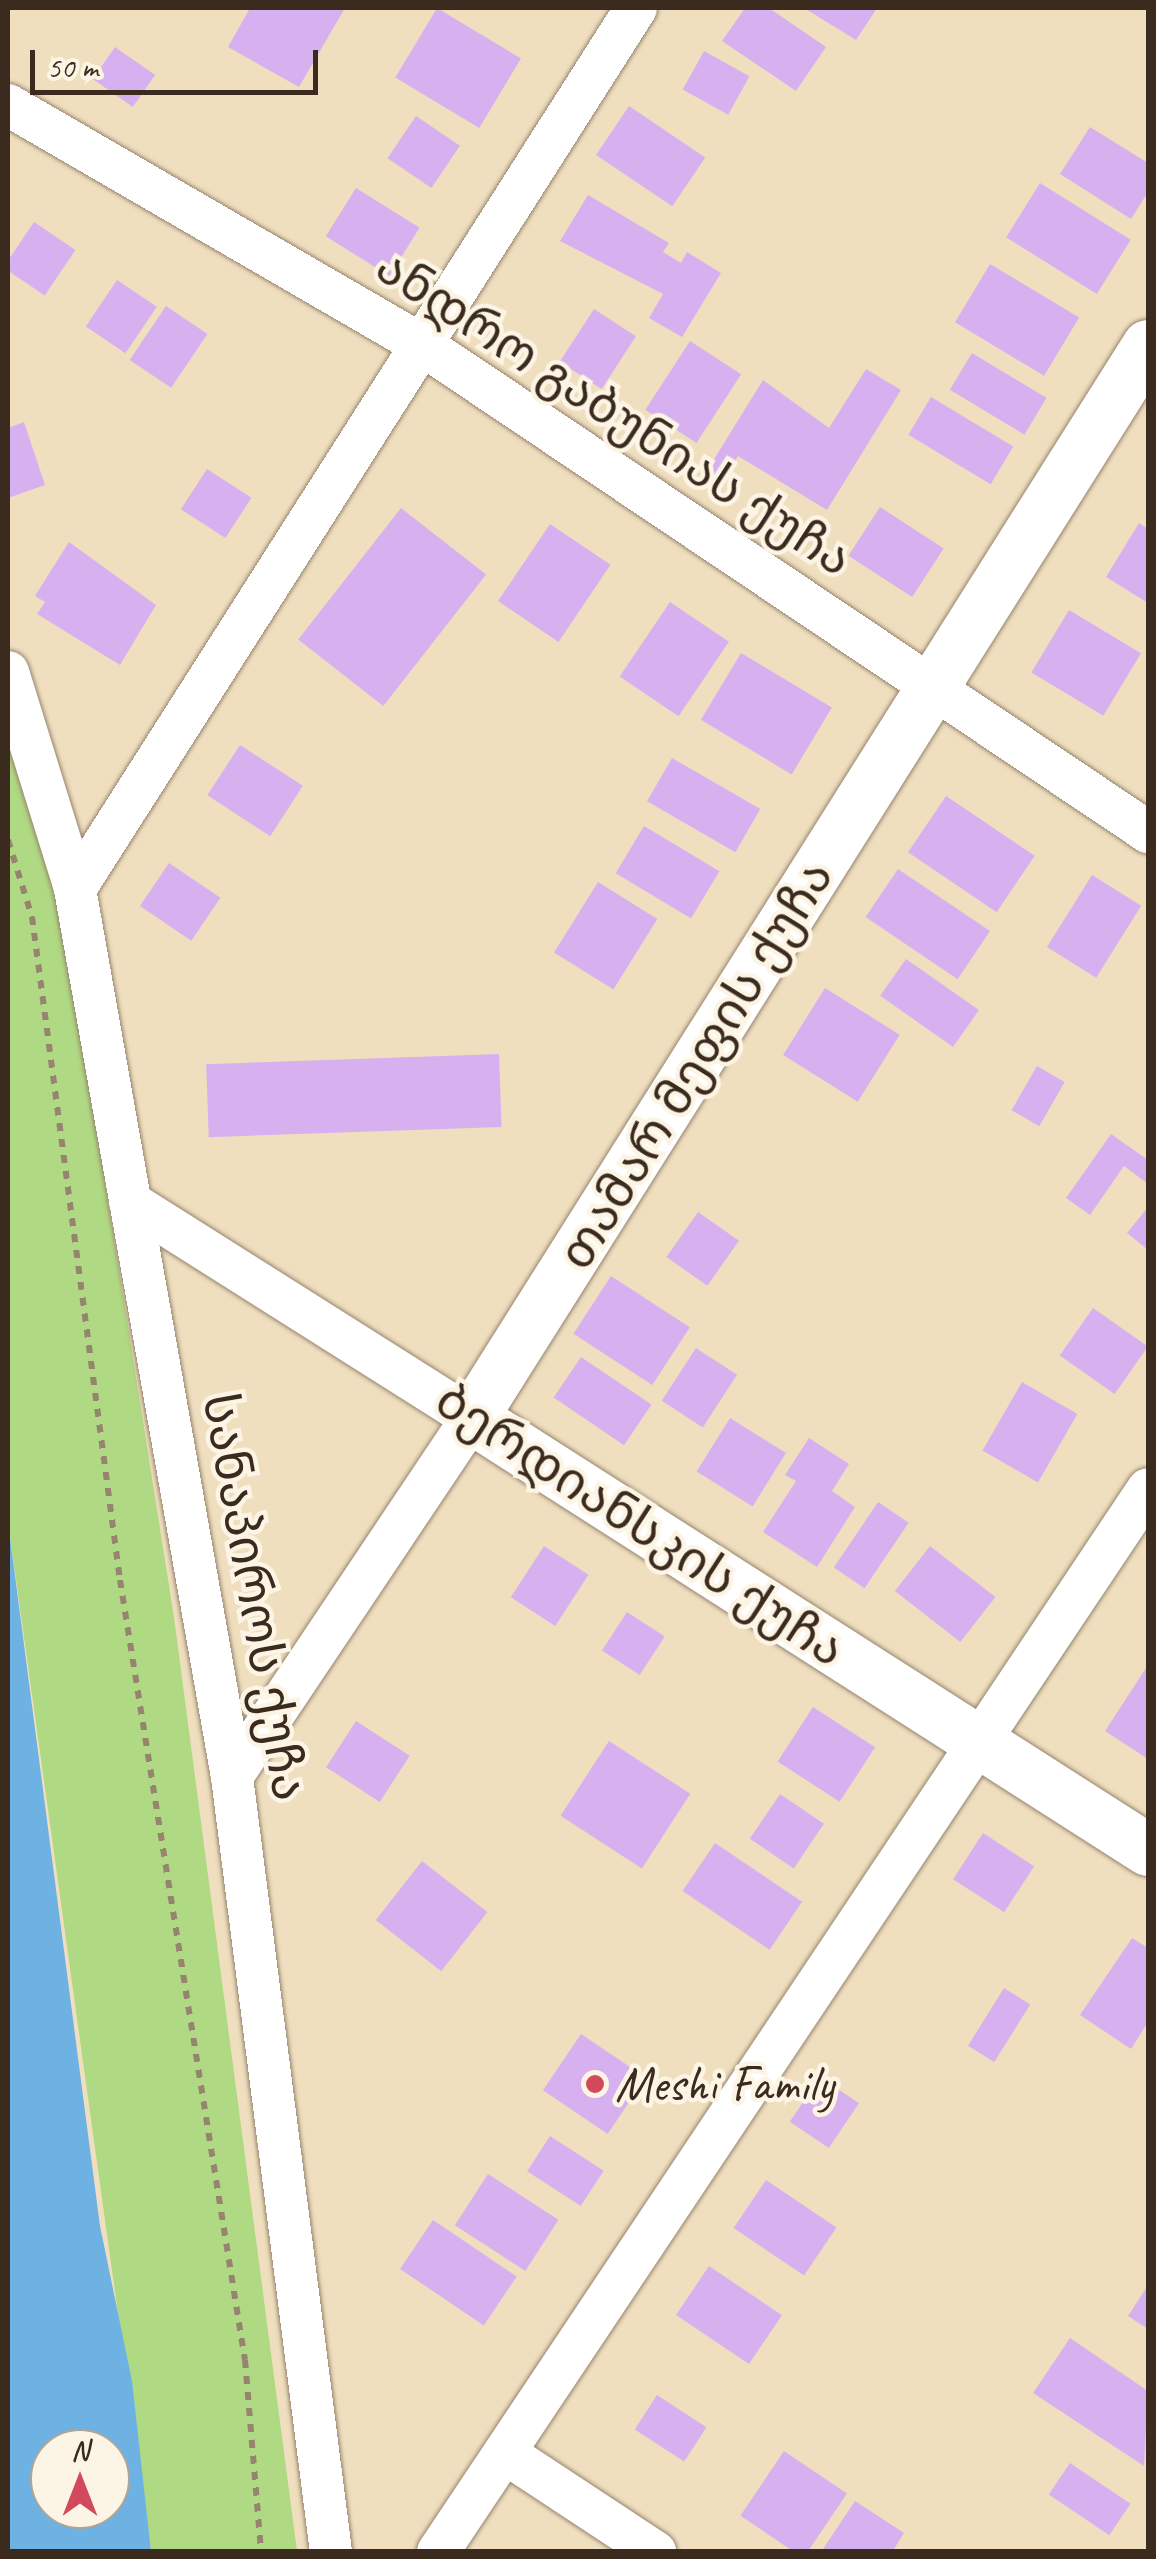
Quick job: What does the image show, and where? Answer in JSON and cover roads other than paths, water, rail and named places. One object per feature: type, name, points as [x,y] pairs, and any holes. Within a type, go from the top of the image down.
[{"type":"street","points":[[75,889],[636,8]]},
{"type":"street","name":"ანდრო გაბუნიას ქუჩა","points":[[8,105],[421,344],[1148,832]]},
{"type":"street","name":"თამარ მეფის ქუჩა","points":[[232,1777],[472,1418],[934,691],[1148,346]]},
{"type":"street","name":"სანაპიროს ქუჩა","points":[[8,672],[75,889],[232,1777],[331,2552]]},
{"type":"street","name":"ბერდიანსკის ქუჩა","points":[[130,1202],[1148,1850]]},
{"type":"street","points":[[438,2552],[985,1746],[1148,1489]]},
{"type":"street","points":[[505,2453],[655,2552]]},
{"type":"water","points":[[8,1522],[100,2226],[132,2381],[151,2551],[8,2551]]},
{"type":"place","name":"Meshi Family","points":[[595,2084]]}]
